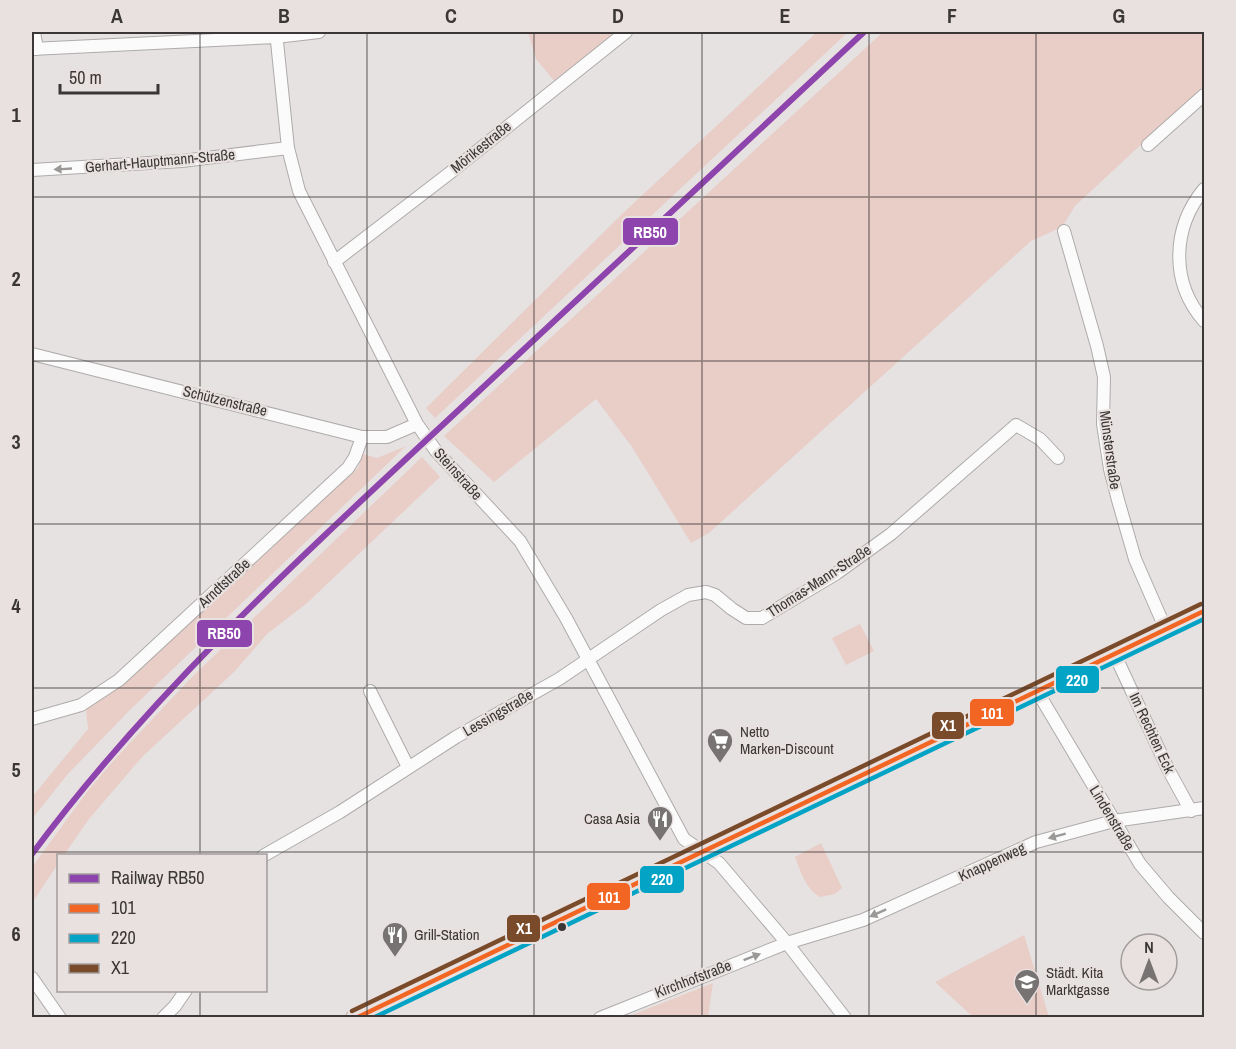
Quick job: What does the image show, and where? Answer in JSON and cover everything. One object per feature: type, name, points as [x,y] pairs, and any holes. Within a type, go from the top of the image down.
[{"type":"main road","points":[[355,1017],[1204,611]]},
{"type":"street","points":[[34,32],[34,49],[138,38],[319,32]]},
{"type":"street","name":"Mörikestraße","points":[[334,261],[451,172],[626,32]]},
{"type":"street","name":"Steinstraße","points":[[276,34],[288,148],[299,191],[417,424],[436,451],[520,541],[566,618],[684,839],[719,863],[787,943],[845,1017]]},
{"type":"street","points":[[1148,145],[1204,94]]},
{"type":"street","name":"Gerhart-Hauptmann-Straße","points":[[32,170],[182,161],[288,148]]},
{"type":"street","points":[[1204,189],[1186,217],[1179,251],[1182,280],[1187,296],[1204,321]]},
{"type":"street","name":"Münsterstraße","points":[[1064,231],[1104,377],[1103,424],[1110,469],[1135,559],[1166,630]]},
{"type":"street","name":"Schützenstraße","points":[[32,354],[362,437],[374,439],[387,437],[417,424]]},
{"type":"street","name":"Thomas-Mann-Straße","points":[[588,660],[661,610],[688,596],[706,592],[746,618],[762,618],[837,573],[891,534],[1016,425],[1040,439],[1058,458]]},
{"type":"street","name":"Arndtstraße","points":[[32,720],[81,705],[119,680],[348,468],[355,457],[362,437]]},
{"type":"street","name":"Im Rechten Eck","points":[[1115,655],[1168,769],[1191,811]]},
{"type":"street","name":"Lessingstraße","points":[[265,854],[340,812],[408,767],[588,660]]},
{"type":"street","points":[[370,691],[408,767]]},
{"type":"street","name":"Lindenstraße","points":[[1037,691],[1140,864],[1168,897],[1204,933]]},
{"type":"street","name":"Knappenweg","points":[[787,943],[863,920],[1036,842],[1114,821],[1191,811],[1204,807]]},
{"type":"street","name":"Kirchhofstraße","points":[[600,1017],[787,943]]},
{"type":"street","points":[[32,978],[60,1017]]},
{"type":"street","points":[[163,1017],[175,1006],[185,992]]},
{"type":"shaded area","points":[[528,32],[616,32],[606,44],[556,83],[536,59]]},
{"type":"shaded area","points":[[817,32],[848,32],[435,418],[426,408],[621,215]]},
{"type":"shaded area","points":[[883,32],[1204,32],[1204,86],[1075,206],[1062,227],[1031,241],[709,533],[691,543],[632,447],[596,399],[494,482],[444,436]]},
{"type":"shaded area","points":[[406,446],[130,710],[67,775],[32,819],[32,797],[88,729],[86,709],[119,688],[358,468],[363,454],[377,458]]},
{"type":"shaded area","points":[[422,457],[440,477],[306,604],[267,634],[235,671],[142,757],[89,819],[65,854],[57,854],[57,866],[32,903],[32,867],[98,777],[193,676]]},
{"type":"shaded area","points":[[860,624],[874,651],[846,665],[832,638]]},
{"type":"shaded area","points":[[821,843],[842,888],[835,894],[820,897],[807,884],[795,857]]},
{"type":"shaded area","points":[[1024,935],[1049,1017],[973,1017],[935,982]]},
{"type":"shaded area","points":[[713,983],[708,1017],[627,1017]]},
{"type":"rail line","name":"RB50","points":[[32,854],[124,741],[223,634],[381,483],[864,32]]},
{"type":"transit line","name":"X1","points":[[352,1011],[1201,604]]},
{"type":"transit line","name":"101","points":[[356,1018],[1204,611]]},
{"type":"transit line","name":"220","points":[[373,1018],[1204,619]]},
{"type":"place","name":"Netto Marken-Discount","points":[[720,764]]},
{"type":"place","name":"Casa Asia","points":[[660,842]]},
{"type":"place","name":"Grill-Station","points":[[395,958]]},
{"type":"place","name":"Städt. Kita Marktgasse","points":[[1027,1005]]}]
